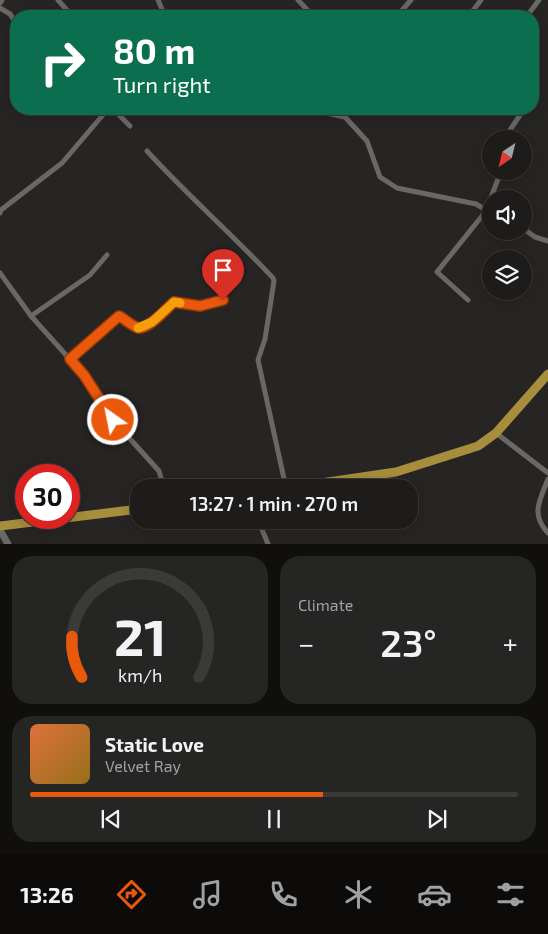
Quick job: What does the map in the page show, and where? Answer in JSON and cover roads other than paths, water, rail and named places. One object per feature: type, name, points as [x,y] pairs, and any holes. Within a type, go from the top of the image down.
[{"type":"main road","points":[[348,479],[396,472],[478,446],[496,433],[548,374]]},
{"type":"main road","points":[[0,528],[130,510]]},
{"type":"street","points":[[58,0],[67,10]]},
{"type":"street","points":[[298,0],[307,10]]},
{"type":"street","points":[[402,10],[411,0]]},
{"type":"street","points":[[119,115],[130,126]]},
{"type":"street","points":[[335,115],[345,117],[367,142],[380,177],[397,188],[476,204],[482,208]]},
{"type":"street","points":[[510,130],[520,115]]},
{"type":"street","points":[[0,213],[1,210],[62,163],[102,116]]},
{"type":"street","points":[[147,151],[176,183],[233,236],[273,278],[266,340],[258,360],[284,479]]},
{"type":"street","points":[[468,300],[437,272],[482,220]]},
{"type":"street","points":[[532,235],[548,241]]},
{"type":"street","points":[[32,316],[90,276],[107,255]]},
{"type":"street","points":[[0,273],[32,316],[84,375],[113,420],[159,471],[161,479]]},
{"type":"street","points":[[70,359],[119,316],[138,328],[142,328],[152,322],[174,302],[200,306],[223,300]]},
{"type":"street","points":[[496,433],[548,473]]},
{"type":"street","points":[[548,479],[537,512],[538,520],[548,533]]},
{"type":"street","points":[[0,528],[8,544]]},
{"type":"street","points":[[262,529],[268,544]]}]
